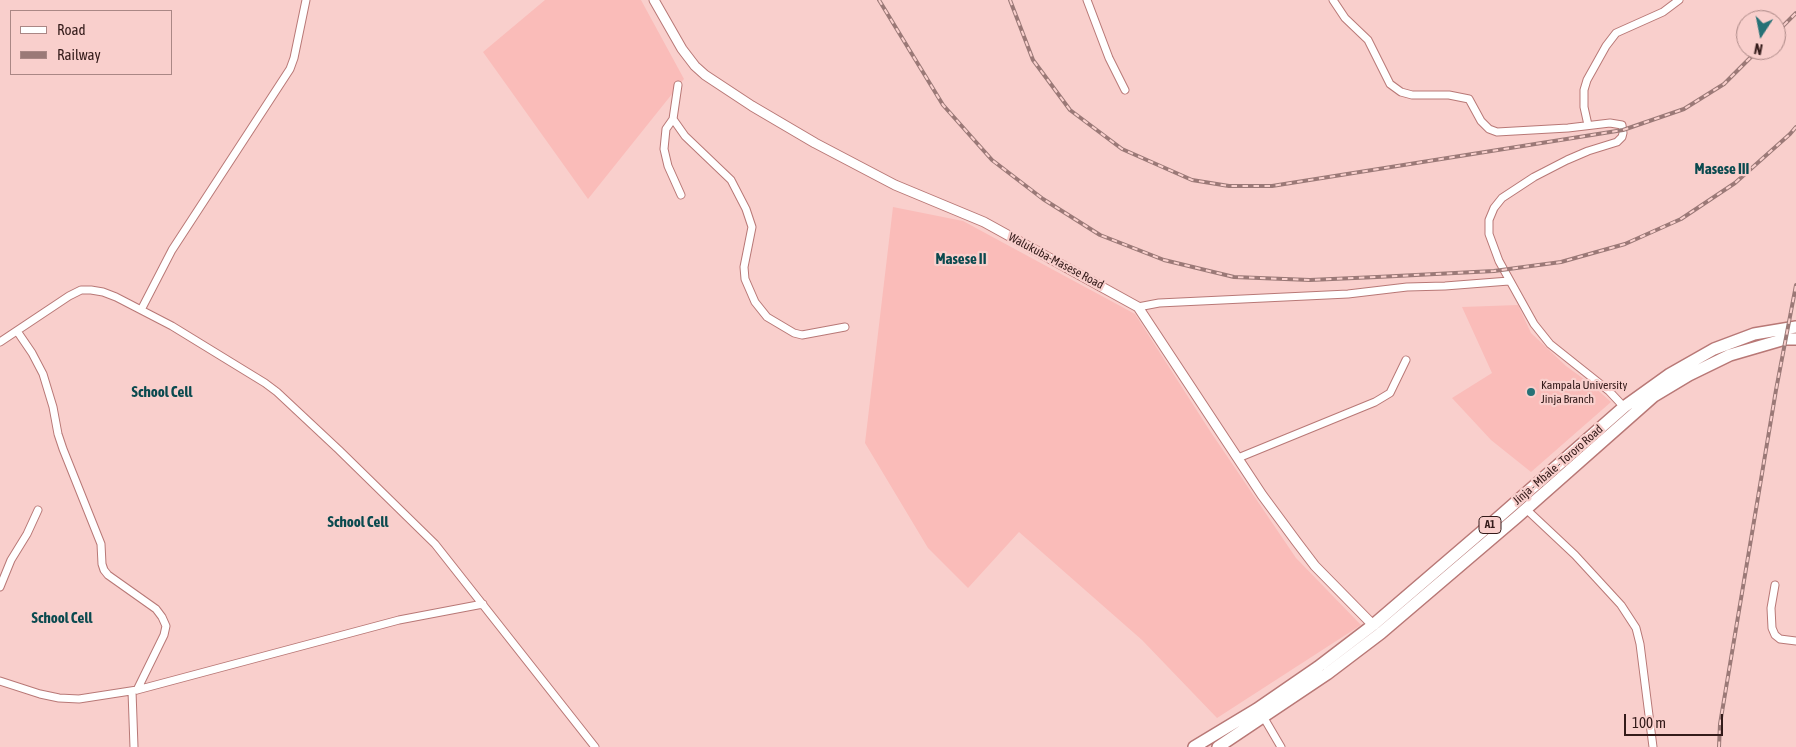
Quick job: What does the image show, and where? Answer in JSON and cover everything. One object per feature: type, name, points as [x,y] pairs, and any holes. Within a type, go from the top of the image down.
[{"type":"highway","name":"Jinja - Mbale - Tororo Road","points":[[1194,747],[1318,667],[1373,624],[1624,407],[1670,374],[1714,349],[1754,334],[1796,327]]},
{"type":"highway","name":"Jinja - Mbale - Tororo Road","points":[[1218,747],[1264,718],[1327,674],[1381,632],[1526,509],[1654,396],[1689,375],[1730,356],[1785,339],[1796,339]]},
{"type":"street","points":[[140,310],[172,250],[290,69],[306,0]]},
{"type":"street","name":"Walukuba-Masese Road","points":[[654,0],[682,49],[695,66],[705,76],[745,102],[815,143],[895,185],[984,222],[1138,306],[1262,494],[1310,560],[1373,624]]},
{"type":"street","points":[[1087,0],[1108,58],[1125,90]]},
{"type":"street","points":[[1333,0],[1345,18],[1368,40],[1390,84],[1401,92],[1412,95],[1448,95],[1469,99],[1481,121],[1489,129],[1497,132],[1619,124],[1623,128],[1624,133],[1617,142],[1588,151],[1534,177],[1502,198],[1494,208],[1489,220],[1493,246],[1509,281],[1534,324],[1550,344],[1581,371],[1609,391],[1624,407]]},
{"type":"street","points":[[1588,125],[1584,107],[1584,90],[1587,80],[1606,46],[1616,33],[1663,12],[1679,0]]},
{"type":"street","points":[[678,85],[673,119],[666,129],[664,149],[668,166],[681,195]]},
{"type":"street","points":[[673,119],[685,136],[731,180],[746,210],[752,226],[744,267],[745,279],[755,302],[768,316],[794,333],[802,335],[845,327]]},
{"type":"street","points":[[1138,306],[1159,303],[1348,294],[1407,287],[1509,281]]},
{"type":"street","points":[[0,342],[81,290],[103,292],[172,326],[265,383],[277,392],[435,544],[595,747]]},
{"type":"street","points":[[16,331],[32,353],[43,374],[61,442],[101,544],[104,570],[108,576],[156,609],[166,626],[164,635],[135,691],[134,747]]},
{"type":"street","points":[[1238,458],[1375,402],[1390,393],[1406,360]]},
{"type":"street","points":[[1526,509],[1575,555],[1622,605],[1636,628],[1640,644],[1653,747]]},
{"type":"street","points":[[0,587],[11,560],[27,534],[38,510]]},
{"type":"street","points":[[1775,585],[1771,608],[1772,628],[1775,635],[1780,639],[1796,641]]},
{"type":"street","points":[[0,681],[59,698],[78,699],[135,691],[399,620],[483,604]]},
{"type":"street","points":[[1264,718],[1282,747]]},
{"type":"shaded area","points":[[545,0],[641,0],[684,79],[588,199],[483,52]]},
{"type":"shaded area","points":[[893,207],[963,221],[1135,314],[1210,431],[1296,558],[1361,625],[1217,718],[1142,640],[1019,532],[968,588],[928,548],[865,443]]},
{"type":"shaded area","name":"Kampala University Jinja Branch","points":[[1518,305],[1531,333],[1566,366],[1611,402],[1531,472],[1491,440],[1452,398],[1492,373],[1462,307]]},
{"type":"railway","points":[[879,0],[943,105],[992,160],[1043,199],[1100,235],[1164,260],[1234,277],[1310,280],[1377,277],[1494,271],[1561,262],[1625,244],[1681,219],[1735,183],[1796,127]]},
{"type":"railway","points":[[1010,0],[1033,60],[1070,110],[1122,149],[1192,180],[1229,186],[1272,186],[1623,130],[1684,109],[1724,84],[1748,60]]},
{"type":"railway","points":[[1786,23],[1796,13]]},
{"type":"railway","points":[[1719,747],[1720,724],[1776,390],[1796,285]]},
{"type":"place","name":"Kampala University Jinja Branch","points":[[1531,392]]},
{"type":"district","name":"Masese III","points":[[1722,169]]},
{"type":"district","name":"Masese II","points":[[961,259]]},
{"type":"district","name":"School Cell","points":[[162,392]]},
{"type":"district","name":"School Cell","points":[[358,522]]},
{"type":"district","name":"School Cell","points":[[62,618]]}]
